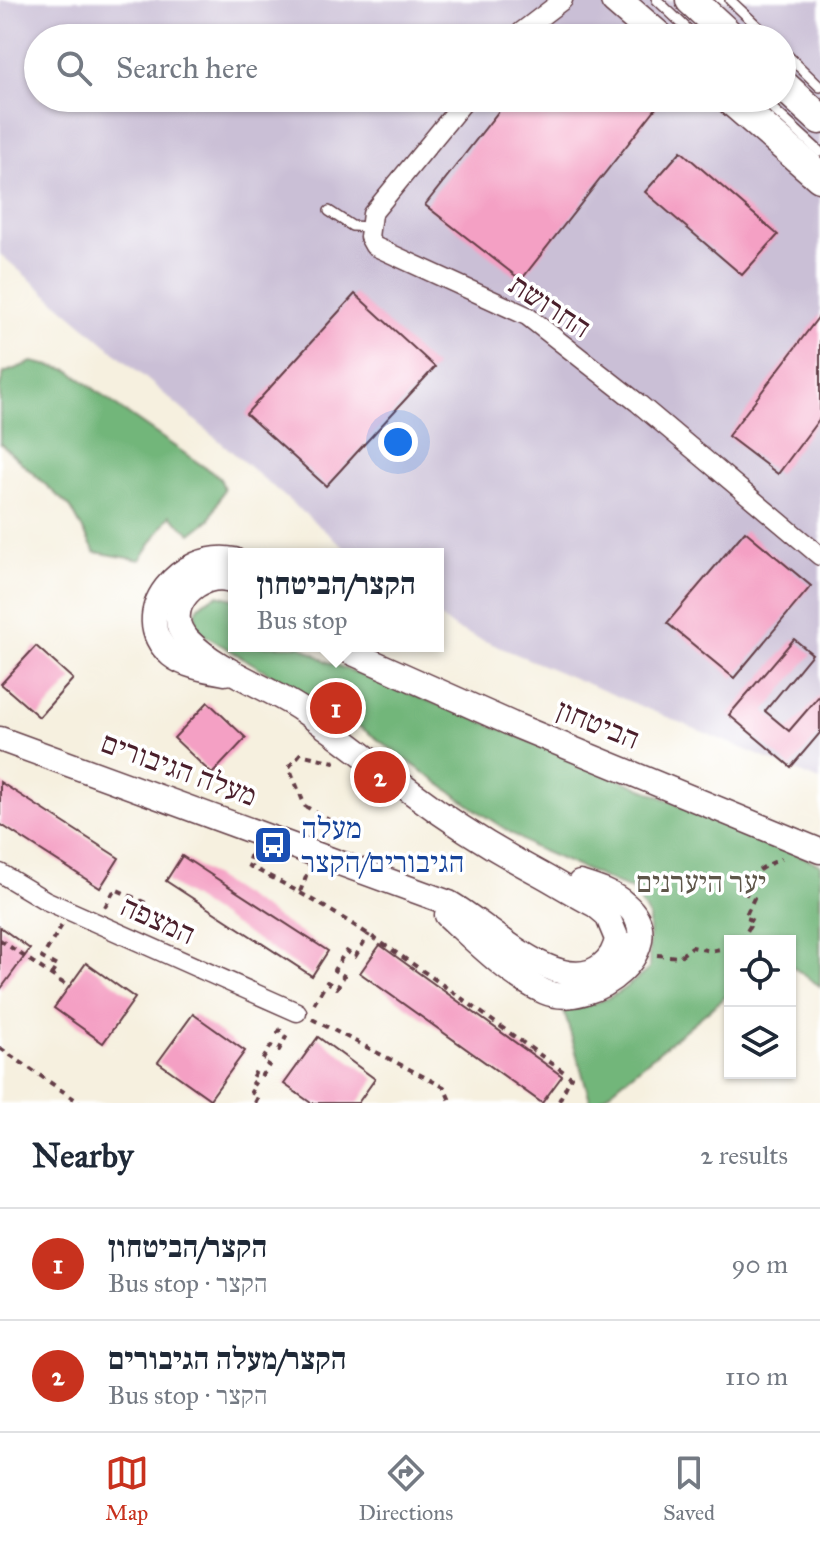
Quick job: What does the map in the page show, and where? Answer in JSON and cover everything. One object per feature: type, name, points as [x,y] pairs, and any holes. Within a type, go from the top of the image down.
[{"type":"main road","points":[[616,0],[644,24]]},
{"type":"main road","points":[[691,0],[717,24]]},
{"type":"main road","points":[[796,97],[820,119]]},
{"type":"main road","points":[[745,112],[820,176]]},
{"type":"street","points":[[525,24],[540,0]]},
{"type":"street","points":[[532,24],[563,0]]},
{"type":"street","points":[[369,227],[372,214],[456,112]]},
{"type":"street","name":"החרושת","points":[[369,227],[369,237],[374,246],[527,316],[638,403],[820,556]]},
{"type":"street","points":[[228,560],[213,559],[196,564],[177,589],[157,605],[157,633],[170,654],[180,661],[240,676],[272,692],[326,727],[512,861],[545,877],[563,877],[597,889],[625,904],[638,924],[640,936],[625,950]]},
{"type":"street","points":[[177,589],[215,578],[228,580]]},
{"type":"street","name":"הביטחון","points":[[353,652],[512,724],[817,849]]},
{"type":"street","name":"מעלה הגיבורים","points":[[0,739],[467,912],[535,962],[554,970],[569,975],[585,974],[625,950]]},
{"type":"street","name":"המצפה","points":[[0,873],[45,900],[306,1008]]},
{"type":"lane","points":[[657,0],[682,24]]},
{"type":"lane","points":[[730,0],[755,24]]},
{"type":"lane","points":[[796,64],[820,87]]},
{"type":"lane","points":[[764,112],[820,176]]},
{"type":"lane","points":[[776,112],[820,152]]},
{"type":"lane","points":[[329,211],[352,226],[369,227]]},
{"type":"path","points":[[326,727],[320,738],[334,762],[300,754],[289,767],[305,806],[339,826],[326,858]]},
{"type":"path","points":[[745,935],[753,921],[745,917],[754,898],[741,891],[747,879],[778,859],[809,857],[817,849]]},
{"type":"path","points":[[247,865],[300,892],[369,934],[571,1077],[558,1103]]},
{"type":"path","points":[[115,889],[148,904]]},
{"type":"path","points":[[51,975],[57,966],[42,958],[70,911]]},
{"type":"path","points":[[255,1103],[258,1097],[251,1092],[256,1085],[250,1081],[256,1071],[263,1075],[269,1065],[262,1061],[271,1046],[279,1050],[286,1037],[278,1033],[285,1020],[292,1024],[327,982],[337,988],[344,976],[334,970],[346,951],[355,957],[369,934]]},
{"type":"path","points":[[0,940],[69,987]]},
{"type":"path","points":[[625,950],[679,957],[692,947],[710,951],[724,948]]},
{"type":"path","points":[[306,1008],[331,1027],[444,1087],[451,1103]]},
{"type":"path","points":[[0,1048],[80,1103]]},
{"type":"shaded area","points":[[0,0],[820,0],[820,781],[456,629],[444,620],[444,548],[345,548],[0,254]]},
{"type":"green space","points":[[32,362],[69,370],[220,478],[224,489],[210,519],[191,534],[170,515],[140,560],[95,552],[71,508],[0,443],[0,387],[4,373]]},
{"type":"green space","name":"יער היערנים","points":[[218,595],[228,598],[228,649],[201,633],[196,619],[200,605]]},
{"type":"green space","name":"יער היערנים","points":[[233,652],[311,652],[328,662],[501,729],[820,864],[820,986],[796,969],[796,935],[724,935],[724,998],[596,1103],[591,1103],[564,1011],[610,997],[649,969],[649,917],[634,891],[533,847],[363,729]]},
{"type":"building","points":[[498,112],[653,112],[521,280],[425,205]]},
{"type":"building","points":[[681,151],[778,235],[742,275],[645,192]]},
{"type":"building","points":[[355,294],[435,367],[326,486],[246,414]]},
{"type":"building","points":[[820,315],[820,418],[778,474],[728,436]]},
{"type":"building","points":[[745,531],[811,586],[734,678],[667,623]]},
{"type":"building","points":[[794,639],[812,654],[765,711],[789,731],[820,695],[820,733],[791,767],[729,715]]},
{"type":"building","points":[[36,646],[73,679],[39,717],[1,684]]},
{"type":"building","points":[[208,702],[246,738],[212,774],[174,738]]},
{"type":"building","points":[[0,782],[119,858],[100,888],[0,824]]},
{"type":"building","points":[[182,856],[328,951],[312,976],[166,881]]},
{"type":"building","points":[[0,927],[30,949],[0,990]]},
{"type":"building","points":[[380,945],[562,1076],[542,1103],[360,973]]},
{"type":"building","points":[[86,963],[135,998],[103,1043],[54,1008]]},
{"type":"building","points":[[193,1014],[245,1051],[210,1099],[158,1062]]},
{"type":"building","points":[[318,1037],[375,1079],[358,1103],[311,1103],[284,1084]]},
{"type":"place","name":"הקצר/הביטחון","points":[[336,708]]},
{"type":"place","name":"הקצר/מעלה הגיבורים","points":[[380,777]]},
{"type":"place","name":"מעלה הגיבורים/הקצר","points":[[273,845]]}]
